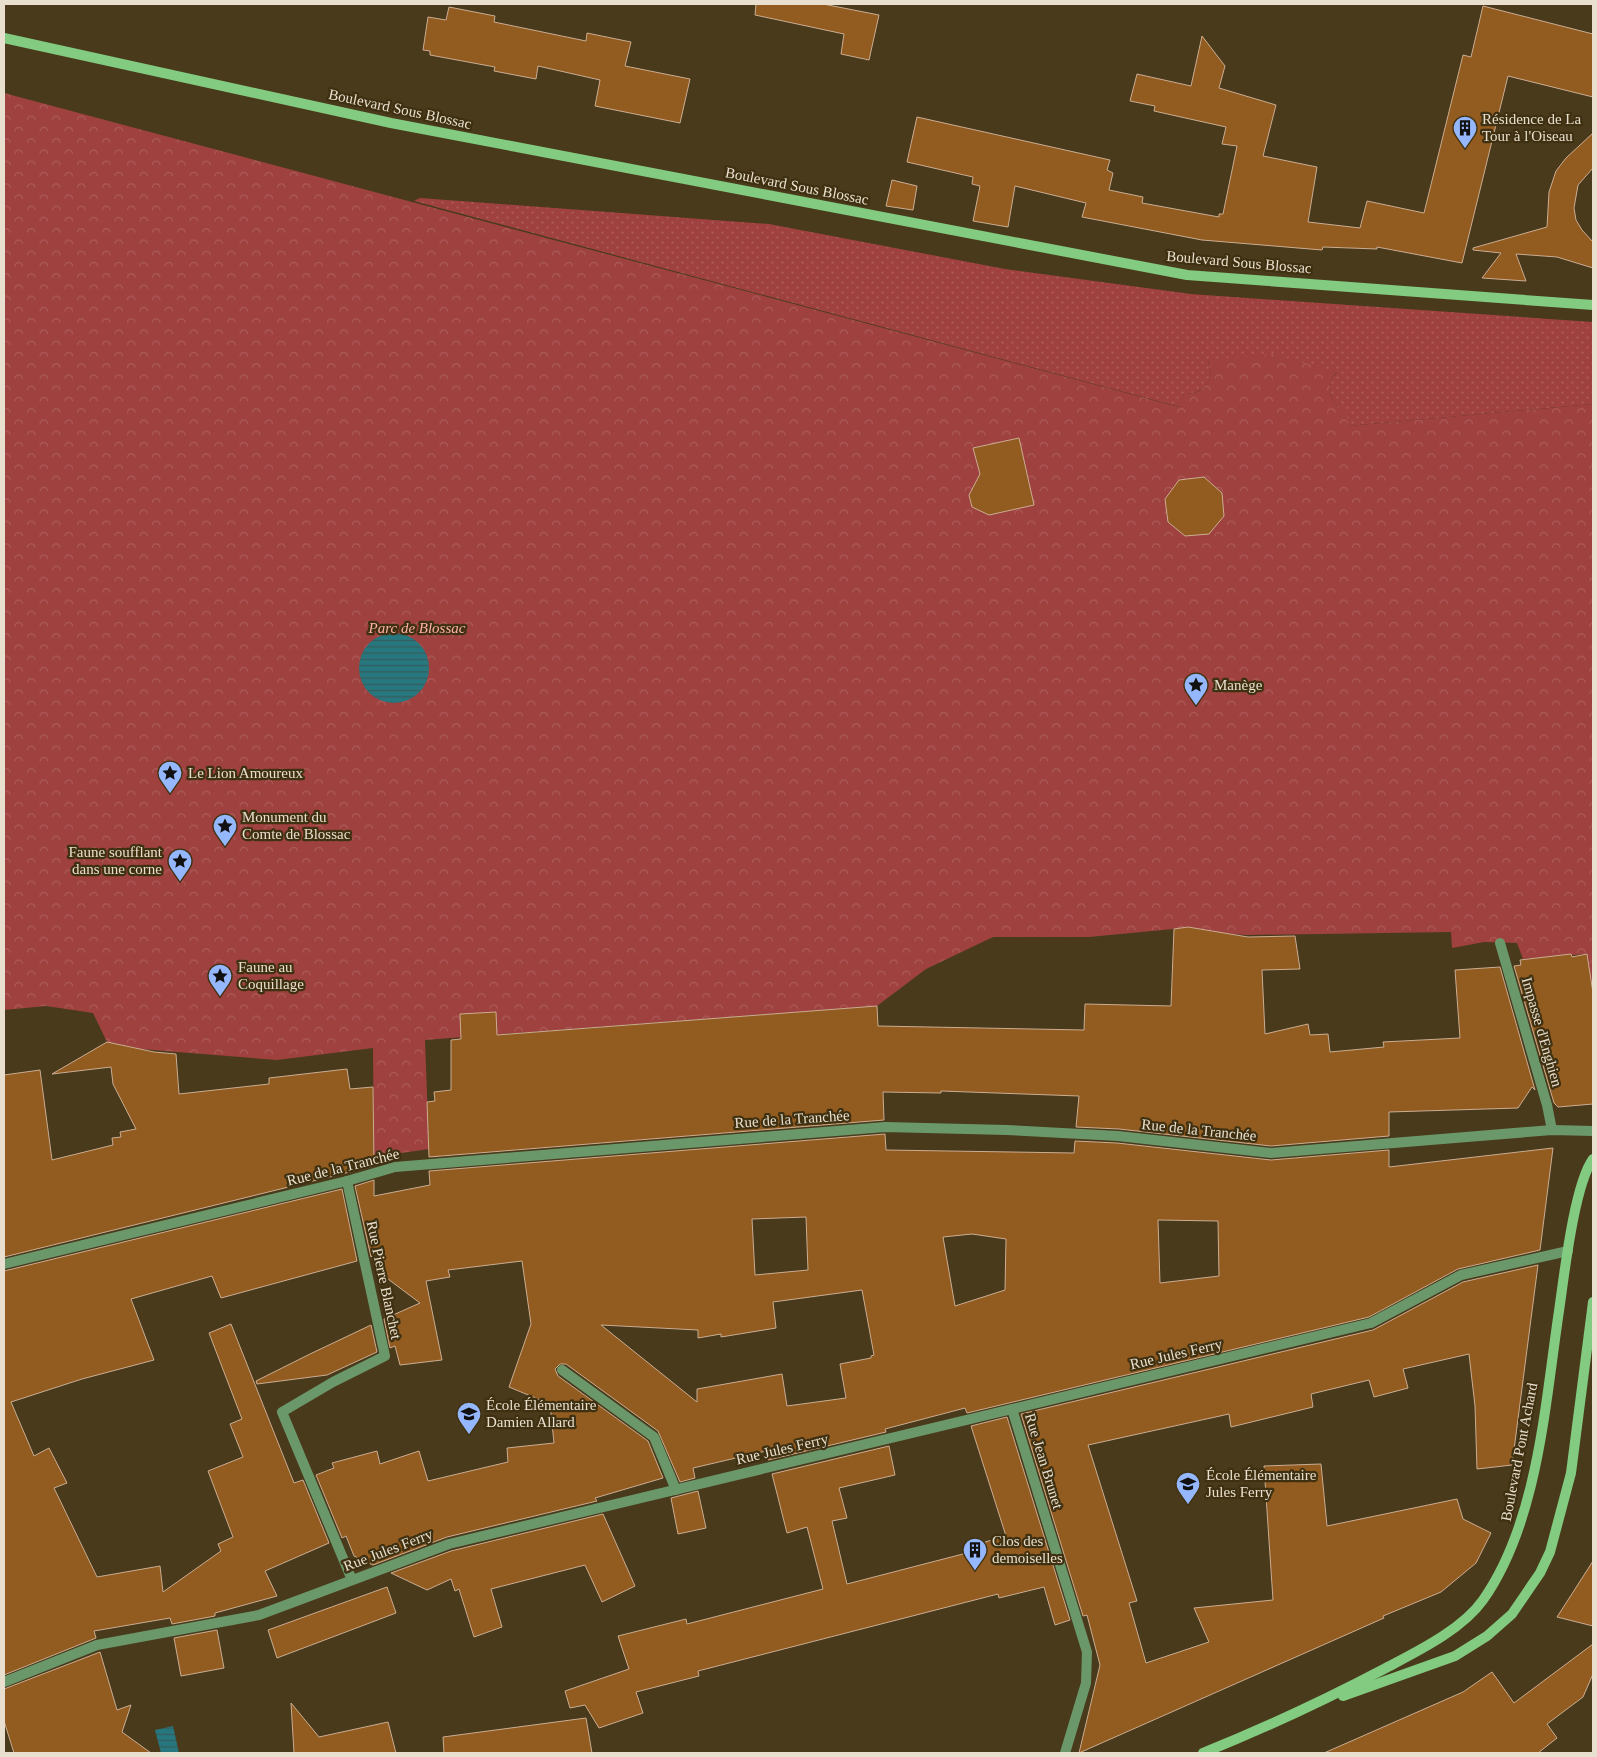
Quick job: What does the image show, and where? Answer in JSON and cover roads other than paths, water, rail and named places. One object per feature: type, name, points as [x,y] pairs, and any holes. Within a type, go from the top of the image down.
[{"type":"main road","name":"Boulevard Sous Blossac","points":[[4,38],[391,123],[1187,275],[1593,305]]},
{"type":"main road","name":"Boulevard Pont Achard","points":[[1309,1708],[1417,1651],[1460,1623],[1482,1602],[1504,1567],[1519,1530],[1539,1445],[1568,1251],[1582,1184],[1593,1159]]},
{"type":"main road","name":"Boulevard Pont Achard","points":[[1203,1753],[1309,1708],[1455,1656],[1487,1636],[1512,1614],[1540,1573],[1550,1552],[1572,1473],[1593,1302]]},
{"type":"street","name":"Impasse d'Enghien","points":[[1500,943],[1547,1105],[1552,1130]]},
{"type":"street","name":"Rue de la Tranchée","points":[[4,1264],[347,1181],[395,1167],[885,1128],[1007,1130],[1118,1136],[1271,1153],[1552,1130],[1593,1131]]},
{"type":"street","name":"Rue Pierre Blanchet","points":[[347,1181],[385,1356],[333,1382],[282,1412],[352,1580]]},
{"type":"street","name":"Rue Jules Ferry","points":[[4,1682],[97,1646],[259,1615],[449,1544],[1371,1323],[1461,1275],[1568,1251]]},
{"type":"street","points":[[562,1370],[654,1438],[676,1490]]},
{"type":"street","name":"Rue Jean Brunet","points":[[1012,1409],[1087,1652],[1086,1683],[1065,1753]]},
{"type":"water","points":[[394,633],[407,636],[419,643],[426,655],[429,668],[426,681],[419,693],[407,700],[394,703],[381,700],[369,693],[362,681],[359,668],[362,655],[369,643],[381,636]]},
{"type":"water","points":[[173,1726],[179,1753],[161,1753],[155,1730]]},
{"type":"place","name":"Résidence de La Tour à l'Oiseau","points":[[1465,149]]},
{"type":"place","name":"Manège","points":[[1196,706]]},
{"type":"place","name":"Le Lion Amoureux","points":[[170,794]]},
{"type":"place","name":"Monument du Comte de Blossac","points":[[225,847]]},
{"type":"place","name":"Faune soufflant dans une corne","points":[[180,882]]},
{"type":"place","name":"Faune au Coquillage","points":[[220,997]]},
{"type":"place","name":"École Élémentaire Damien Allard","points":[[469,1435]]},
{"type":"place","name":"École Élémentaire Jules Ferry","points":[[1188,1505]]},
{"type":"place","name":"Clos des demoiselles","points":[[975,1571]]},
{"type":"park label","name":"Parc de Blossac","points":[[417,628]]}]
